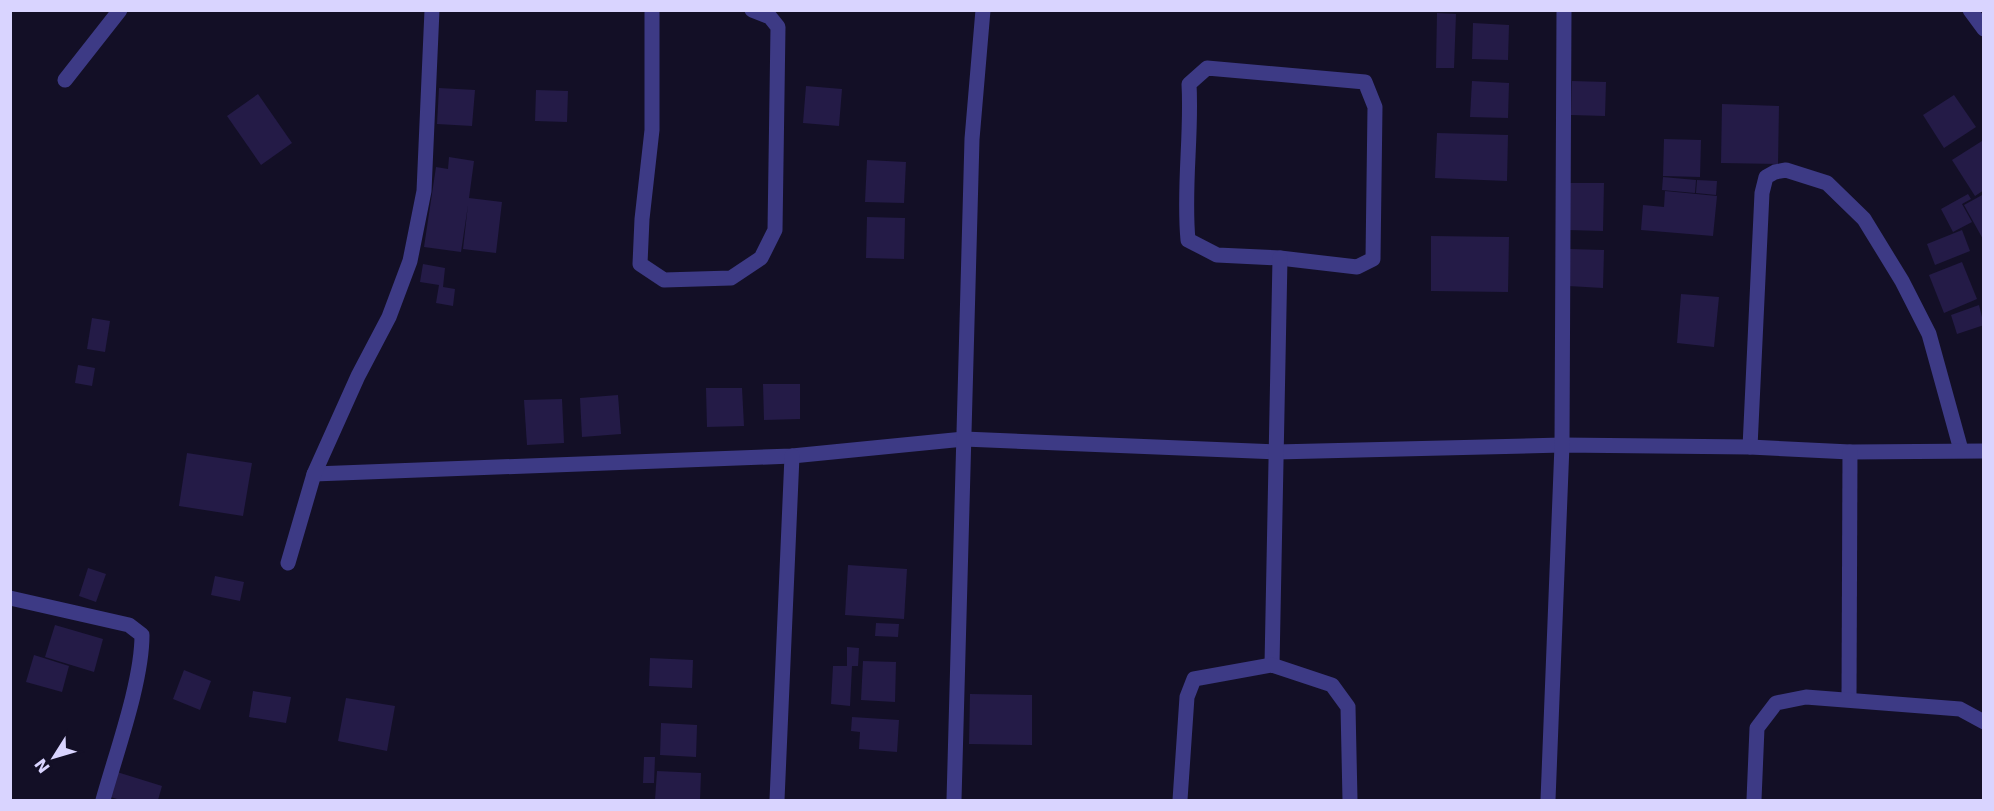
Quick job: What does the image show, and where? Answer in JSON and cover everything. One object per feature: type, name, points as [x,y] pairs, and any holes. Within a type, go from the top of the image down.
[{"type":"street","points":[[65,80],[120,10]]},
{"type":"street","points":[[652,10],[652,130],[642,219],[640,264],[664,280],[731,278],[761,258],[775,230],[778,27],[770,17],[752,10]]},
{"type":"street","points":[[954,801],[972,139],[983,10]]},
{"type":"street","points":[[1548,801],[1562,446],[1563,10]]},
{"type":"street","points":[[1970,10],[1983,29]]},
{"type":"street","points":[[288,563],[314,474],[358,375],[389,317],[410,261],[424,191],[433,11]]},
{"type":"street","points":[[1207,68],[1365,82],[1372,98],[1375,107],[1373,259],[1358,267],[1280,258],[1217,255],[1188,240],[1185,202],[1191,122],[1189,84],[1207,68]]},
{"type":"street","points":[[1750,447],[1762,193],[1766,177],[1786,170],[1827,183],[1869,228],[1902,280],[1929,334],[1961,450]]},
{"type":"street","points":[[1272,665],[1280,258]]},
{"type":"street","points":[[314,474],[792,456],[964,439],[1276,452],[1562,446],[1750,447],[1850,452],[1983,451]]},
{"type":"street","points":[[1850,452],[1850,699]]},
{"type":"street","points":[[777,801],[792,456]]},
{"type":"street","points":[[10,598],[129,625],[142,635],[142,650],[134,685],[103,801]]},
{"type":"street","points":[[1180,801],[1187,697],[1194,679],[1272,665],[1332,685],[1348,707],[1350,801]]},
{"type":"street","points":[[1754,801],[1757,728],[1776,703],[1806,697],[1960,709],[1983,722]]},
{"type":"building","points":[[1437,13],[1456,14],[1454,68],[1436,68]]},
{"type":"building","points":[[1473,23],[1509,25],[1508,60],[1472,59]]},
{"type":"building","points":[[1472,81],[1509,83],[1508,118],[1470,117]]},
{"type":"building","points":[[1572,81],[1606,82],[1605,116],[1571,115]]},
{"type":"building","points":[[806,86],[842,89],[839,126],[803,123]]},
{"type":"building","points":[[439,88],[475,90],[472,126],[437,124]]},
{"type":"building","points":[[536,90],[568,91],[567,122],[535,121]]},
{"type":"building","points":[[258,94],[292,143],[261,165],[227,116]]},
{"type":"building","points":[[1954,95],[1976,127],[1944,148],[1923,115]]},
{"type":"building","points":[[1722,104],[1779,106],[1778,164],[1721,163]]},
{"type":"building","points":[[1437,133],[1508,135],[1507,181],[1435,178]]},
{"type":"building","points":[[1664,139],[1701,140],[1700,177],[1663,176]]},
{"type":"building","points":[[1982,141],[1984,190],[1975,196],[1952,160]]},
{"type":"building","points":[[449,157],[474,161],[469,198],[502,202],[496,253],[463,249],[468,205],[461,252],[424,247],[436,167],[448,169]]},
{"type":"building","points":[[867,160],[906,162],[904,203],[865,202]]},
{"type":"building","points":[[1663,177],[1696,180],[1695,193],[1662,190]]},
{"type":"building","points":[[1697,180],[1717,181],[1716,195],[1696,193]]},
{"type":"building","points":[[1569,183],[1604,183],[1603,231],[1568,230]]},
{"type":"building","points":[[1665,191],[1717,196],[1713,236],[1641,230],[1643,205],[1664,207]]},
{"type":"building","points":[[1968,194],[1971,199],[1962,204],[1972,222],[1953,232],[1941,209]]},
{"type":"building","points":[[1984,194],[1984,241],[1964,205]]},
{"type":"building","points":[[867,217],[905,218],[904,259],[866,258]]},
{"type":"building","points":[[1962,230],[1970,251],[1935,265],[1927,244]]},
{"type":"building","points":[[1431,236],[1509,237],[1508,292],[1431,291]]},
{"type":"building","points":[[1569,249],[1604,250],[1603,288],[1568,286]]},
{"type":"building","points":[[1962,262],[1977,299],[1944,313],[1929,275]]},
{"type":"building","points":[[423,264],[445,268],[443,287],[455,289],[453,306],[436,303],[439,285],[420,282]]},
{"type":"building","points":[[1681,294],[1719,297],[1714,347],[1677,343]]},
{"type":"building","points":[[1979,305],[1984,325],[1957,334],[1951,315]]},
{"type":"building","points":[[92,318],[110,321],[105,352],[87,349]]},
{"type":"building","points":[[78,365],[95,368],[92,386],[75,383]]},
{"type":"building","points":[[763,384],[800,384],[800,419],[764,420]]},
{"type":"building","points":[[706,388],[742,388],[744,426],[707,427]]},
{"type":"building","points":[[618,395],[621,434],[582,437],[580,398]]},
{"type":"building","points":[[562,399],[564,443],[527,445],[524,400]]},
{"type":"building","points":[[187,453],[252,463],[243,516],[179,506]]},
{"type":"building","points":[[848,565],[907,569],[904,619],[845,615]]},
{"type":"building","points":[[88,568],[106,574],[96,602],[79,596]]},
{"type":"building","points":[[215,576],[244,582],[240,601],[211,595]]},
{"type":"building","points":[[876,623],[899,624],[898,637],[875,636]]},
{"type":"building","points":[[55,625],[103,639],[94,672],[45,657]]},
{"type":"building","points":[[847,647],[859,648],[858,666],[852,666],[850,706],[831,704],[833,666],[847,666]]},
{"type":"building","points":[[34,655],[69,666],[62,692],[26,682]]},
{"type":"building","points":[[650,658],[693,660],[692,688],[649,686]]},
{"type":"building","points":[[863,661],[896,662],[895,702],[861,700]]},
{"type":"building","points":[[184,670],[211,681],[200,710],[173,699]]},
{"type":"building","points":[[253,691],[291,697],[286,723],[249,717]]},
{"type":"building","points":[[970,694],[1032,695],[1032,745],[969,744]]},
{"type":"building","points":[[346,698],[395,706],[387,751],[338,741]]},
{"type":"building","points":[[852,717],[899,720],[897,752],[859,749],[860,732],[851,731]]},
{"type":"building","points":[[661,723],[697,725],[696,757],[660,755]]},
{"type":"building","points":[[644,757],[655,757],[654,783],[643,783]]},
{"type":"building","points":[[657,771],[701,773],[700,800],[655,800]]},
{"type":"building","points":[[117,772],[162,786],[158,800],[121,800],[110,797]]}]
